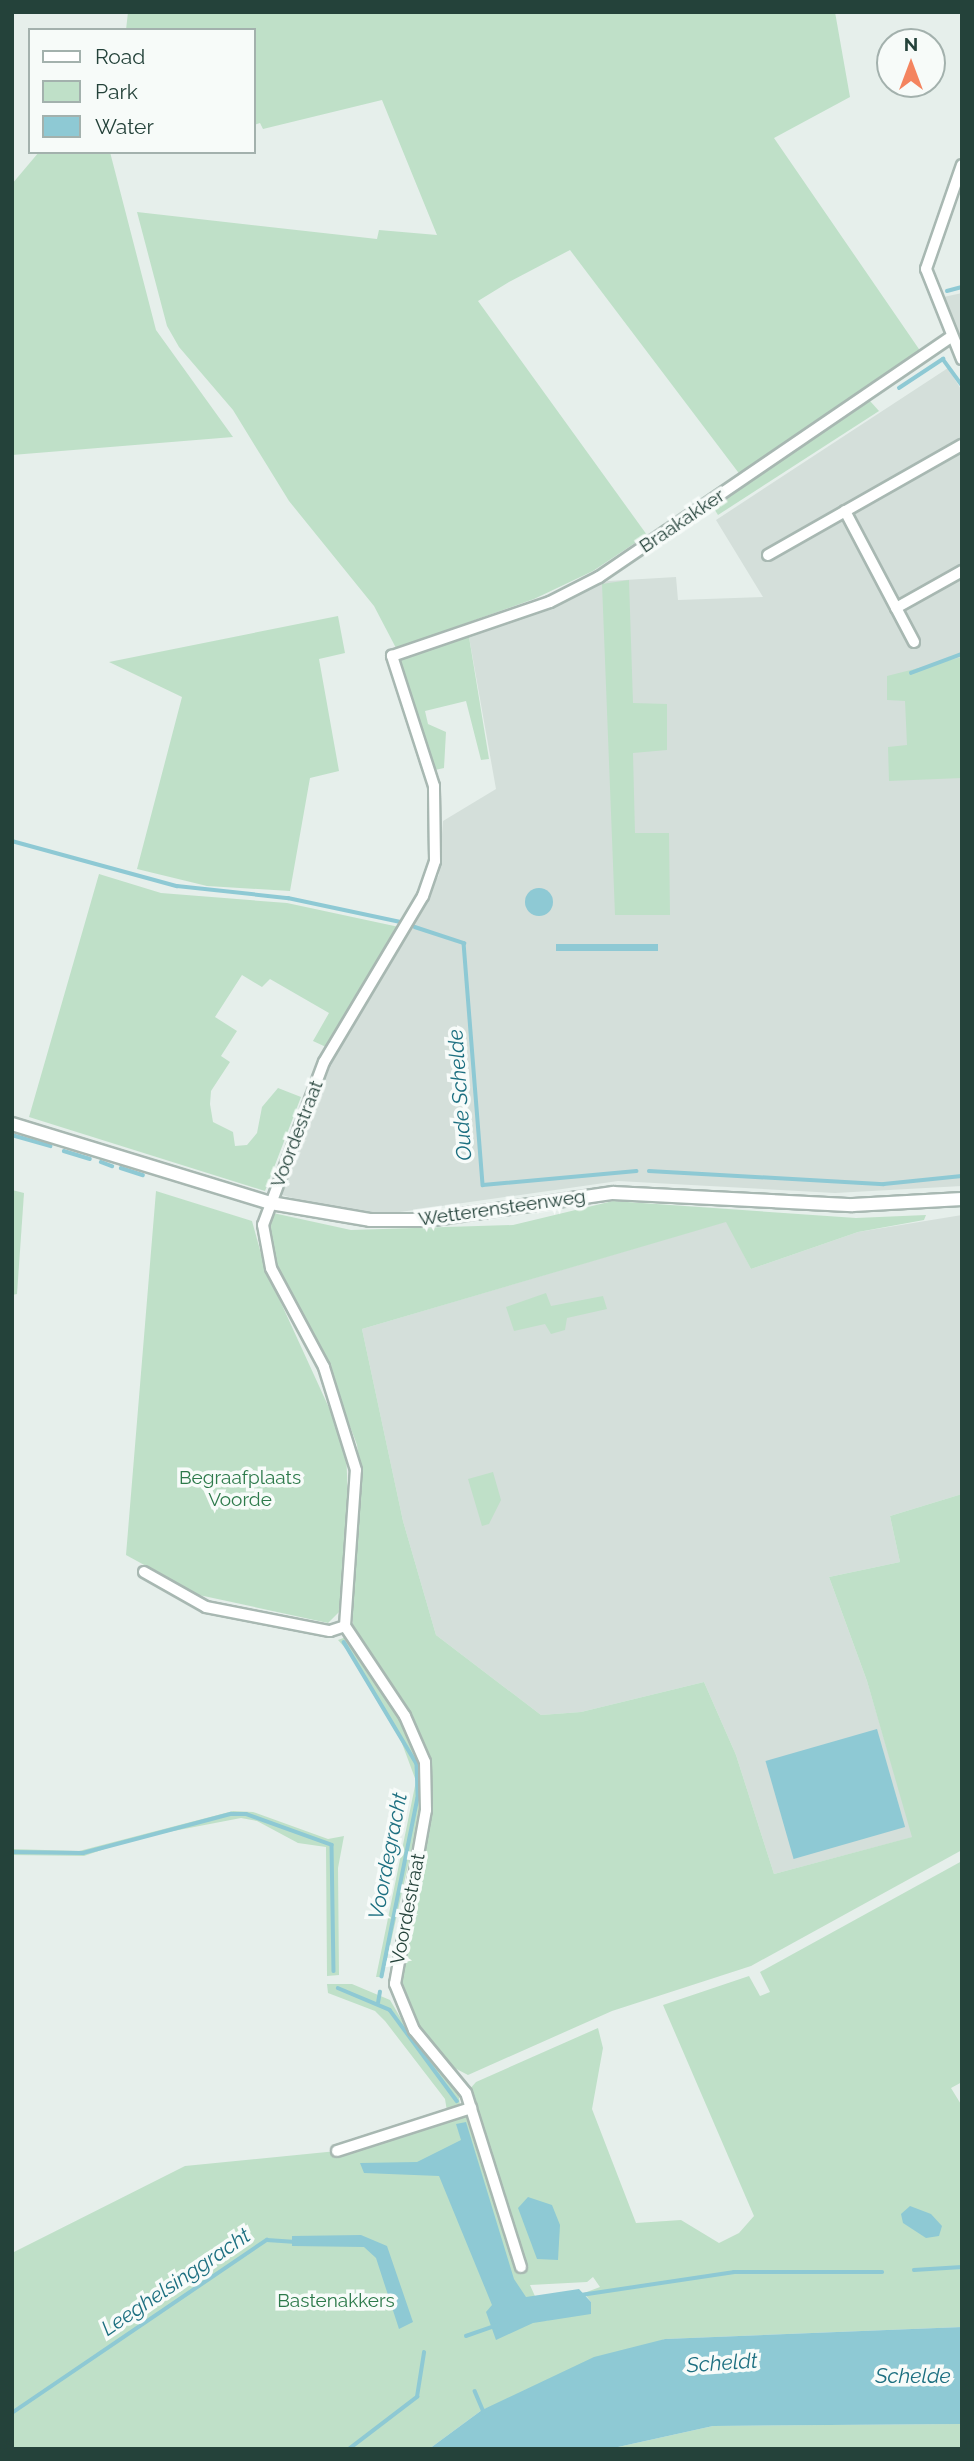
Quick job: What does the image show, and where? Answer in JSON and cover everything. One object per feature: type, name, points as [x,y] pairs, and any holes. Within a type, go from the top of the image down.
[{"type":"street","points":[[962,164],[926,270],[949,338],[962,359]]},
{"type":"street","name":"Braakakker","points":[[392,656],[550,602],[599,577],[949,338]]},
{"type":"street","points":[[768,555],[962,445]]},
{"type":"street","points":[[845,511],[914,642]]},
{"type":"street","points":[[896,608],[962,571]]},
{"type":"street","name":"Voordestraat","points":[[392,656],[434,786],[435,861],[423,896],[324,1062],[263,1224],[265,1248],[324,1367],[356,1471],[345,1626],[405,1716],[425,1762],[426,1810],[395,1984],[414,2030],[461,2083],[522,2267]]},
{"type":"street","name":"Wetterensteenweg","points":[[12,1124],[271,1203],[320,1215],[427,1220],[613,1193],[853,1205],[962,1199]]},
{"type":"street","points":[[144,1572],[206,1606],[330,1631],[345,1626]]},
{"type":"street","points":[[337,2151],[471,2108]]},
{"type":"shaded area","points":[[962,293],[962,347],[939,298]]},
{"type":"shaded area","points":[[948,368],[962,391],[962,1186],[835,1193],[618,1181],[386,1214],[319,1206],[282,1195],[331,1064],[439,875],[443,821],[496,789],[469,637],[608,581],[676,577],[678,600],[763,597],[716,520]]},
{"type":"shaded area","points":[[962,1215],[962,1494],[890,1516],[900,1562],[829,1577],[867,1681],[913,1837],[774,1874],[736,1755],[704,1682],[581,1712],[541,1715],[436,1635],[403,1521],[362,1329],[727,1221],[751,1269],[858,1232]]},
{"type":"green space","points":[[128,12],[835,12],[850,97],[774,138],[921,352],[741,476],[570,250],[509,282],[478,301],[647,535],[593,571],[534,599],[396,648],[374,606],[289,501],[233,410],[179,347],[167,326],[137,212],[377,239],[379,230],[437,235],[382,100],[263,129],[260,123],[256,124],[256,28],[126,28]]},
{"type":"green space","points":[[37,154],[111,154],[156,330],[233,437],[12,455],[12,184]]},
{"type":"green space","points":[[870,401],[879,411],[718,515],[713,507]]},
{"type":"green space","points":[[629,580],[633,703],[667,704],[667,750],[633,753],[635,833],[669,833],[670,915],[615,915],[602,584]]},
{"type":"green space","points":[[338,616],[345,653],[319,659],[339,771],[310,778],[290,891],[207,886],[137,869],[182,697],[109,662]]},
{"type":"green space","points":[[469,637],[489,759],[481,760],[466,701],[425,711],[428,724],[446,732],[444,768],[435,770],[397,660]]},
{"type":"green space","points":[[962,657],[962,778],[889,781],[888,747],[907,745],[905,701],[887,700],[887,676]]},
{"type":"green space","points":[[99,874],[161,893],[287,903],[399,927],[326,1047],[313,1041],[329,1013],[270,979],[262,987],[242,975],[215,1017],[237,1031],[221,1056],[230,1062],[211,1091],[210,1104],[213,1122],[233,1132],[235,1146],[247,1145],[257,1133],[262,1107],[278,1088],[301,1097],[265,1191],[29,1117]]},
{"type":"green space","points":[[12,1190],[24,1193],[17,1294],[12,1295]]},
{"type":"green space","name":"Begraafplaats Voorde","points":[[156,1191],[252,1221],[265,1268],[336,1423],[346,1450],[348,1498],[341,1610],[328,1623],[199,1595],[126,1555]]},
{"type":"green space","points":[[613,1201],[856,1218],[926,1215],[924,1220],[858,1232],[751,1269],[726,1222],[362,1329],[403,1521],[436,1635],[541,1715],[581,1712],[704,1682],[736,1755],[774,1874],[912,1837],[867,1681],[829,1577],[900,1562],[890,1516],[962,1494],[962,1850],[751,1966],[612,2011],[468,2075],[443,2062],[417,2028],[399,1984],[431,1810],[429,1757],[353,1629],[353,1539],[362,1487],[357,1445],[328,1367],[276,1266],[269,1226],[273,1213],[351,1230],[513,1225]]},
{"type":"green space","points":[[546,1293],[551,1306],[603,1296],[607,1309],[567,1318],[565,1330],[551,1334],[545,1324],[514,1331],[506,1307]]},
{"type":"green space","points":[[493,1472],[501,1500],[489,1524],[482,1526],[468,1479]]},
{"type":"green space","points":[[346,1637],[392,1705],[420,1762],[422,1803],[383,1977],[376,1977],[416,1781],[400,1738],[355,1659],[338,1640]]},
{"type":"green space","points":[[233,1811],[253,1812],[328,1839],[344,1836],[338,1868],[339,1975],[327,1976],[326,1847],[298,1843],[257,1821],[241,1818],[137,1838],[84,1856],[12,1855],[12,1849],[79,1851]]},
{"type":"green space","name":"Bastenakkers","points":[[962,1861],[962,2082],[951,2088],[962,2106],[962,2327],[665,2339],[482,2410],[429,2449],[12,2449],[12,2253],[185,2166],[337,2151],[471,2108],[526,2276],[469,2090],[476,2082],[598,2028],[603,2048],[592,2109],[636,2223],[681,2220],[719,2243],[739,2233],[754,2216],[663,2005],[749,1976],[760,1996],[770,1992],[760,1972]],"holes":[[[593,2277],[600,2287],[584,2293],[591,2302],[546,2321],[530,2285],[587,2282]]]},
{"type":"green space","points":[[327,1984],[352,1984],[390,2000],[409,2032],[458,2090],[460,2105],[447,2111],[445,2099],[385,2021],[375,2011],[328,1993]]},
{"type":"green space","points":[[962,2424],[962,2449],[609,2449],[713,2426]]},
{"type":"water","points":[[539,888],[549,892],[553,902],[549,912],[539,916],[529,912],[525,902],[529,892]]},
{"type":"water","points":[[556,944],[658,944],[658,951],[556,951]]},
{"type":"water","points":[[877,1729],[905,1827],[794,1859],[765,1761]]},
{"type":"water","points":[[466,2122],[514,2279],[526,2297],[579,2289],[591,2302],[591,2314],[533,2323],[496,2340],[486,2312],[492,2305],[439,2176],[364,2173],[360,2163],[417,2162],[461,2140],[456,2124]]},
{"type":"water","points":[[528,2197],[552,2205],[560,2225],[558,2260],[537,2259],[518,2208]]},
{"type":"water","points":[[910,2206],[931,2214],[942,2226],[939,2236],[926,2238],[903,2223],[901,2214]]},
{"type":"water","points":[[361,2235],[387,2246],[413,2322],[399,2329],[376,2258],[364,2247],[292,2246],[292,2236]]},
{"type":"water","name":"Schelde","points":[[962,2327],[962,2424],[713,2426],[609,2449],[429,2449],[482,2410],[594,2357],[665,2339]]},
{"type":"waterway","points":[[947,291],[962,287]]},
{"type":"waterway","points":[[899,388],[943,359],[962,385]]},
{"type":"waterway","points":[[911,673],[962,654]]},
{"type":"waterway","name":"Oude Schelde","points":[[12,841],[177,886],[288,898],[401,922]]},
{"type":"waterway","name":"Oude Schelde","points":[[415,927],[464,943],[483,1185],[636,1171]]},
{"type":"waterway","points":[[12,1135],[50,1146]]},
{"type":"waterway","points":[[64,1151],[90,1159]]},
{"type":"waterway","points":[[101,1162],[112,1166]]},
{"type":"waterway","points":[[121,1168],[143,1175]]},
{"type":"waterway","name":"Oude Schelde","points":[[649,1171],[884,1184],[962,1176]]},
{"type":"waterway","name":"Voordegracht","points":[[344,1642],[417,1764],[418,1798],[382,1976]]},
{"type":"waterway","name":"Leeghelsinggracht","points":[[12,1852],[83,1853],[231,1814],[246,1814],[332,1845],[334,1971]]},
{"type":"waterway","name":"Leeghelsinggracht","points":[[338,1988],[390,2010],[457,2101]]},
{"type":"waterway","points":[[378,2003],[380,1992]]},
{"type":"waterway","name":"Leeghelsinggracht","points":[[12,2413],[267,2240],[296,2242]]},
{"type":"waterway","points":[[914,2270],[962,2267]]},
{"type":"waterway","points":[[581,2295],[734,2272],[882,2272]]},
{"type":"waterway","name":"Leeghelsinggracht","points":[[466,2336],[495,2326]]},
{"type":"waterway","points":[[349,2449],[417,2397],[424,2353]]},
{"type":"waterway","points":[[475,2391],[484,2412]]},
{"type":"water label","name":"Scheldt","points":[[722,2363]]}]
